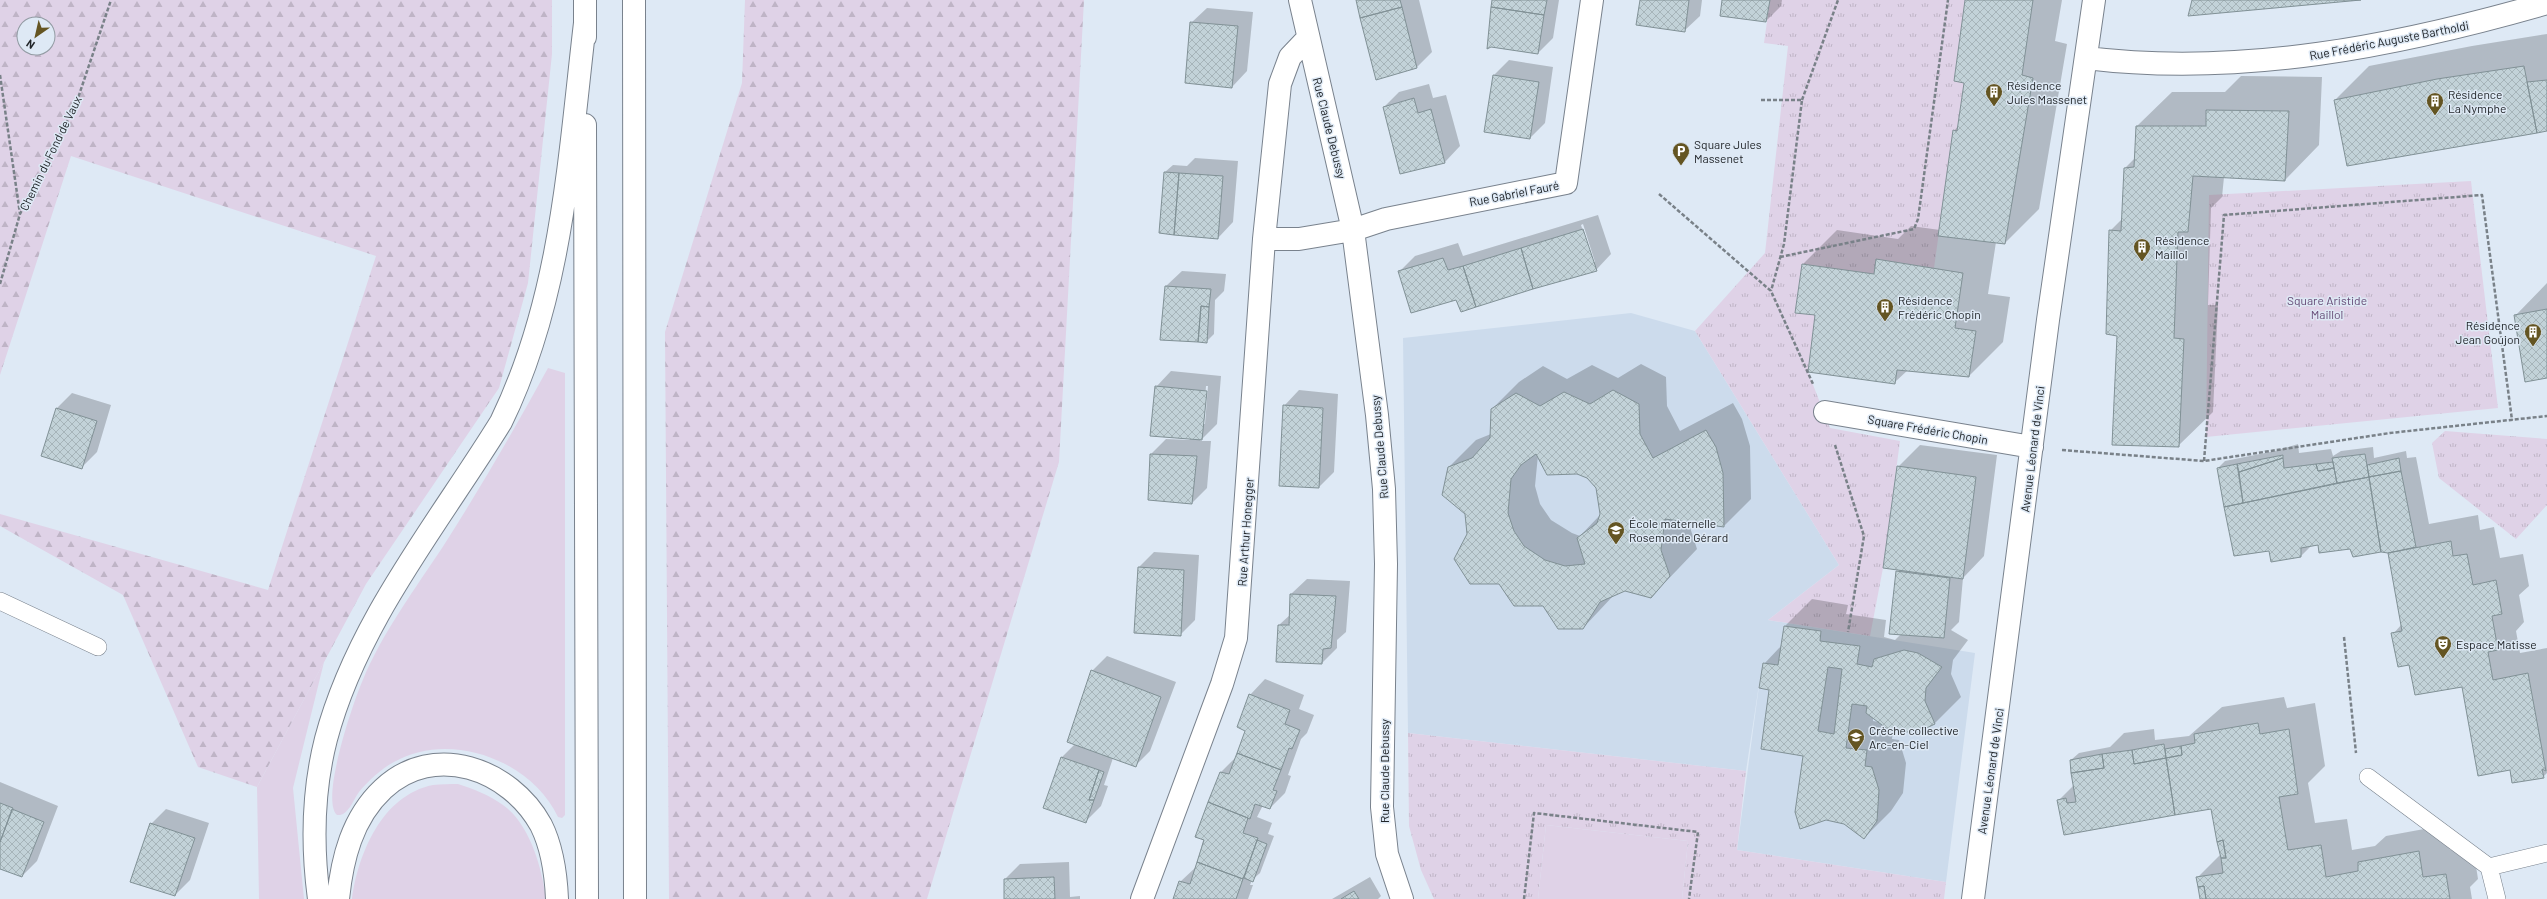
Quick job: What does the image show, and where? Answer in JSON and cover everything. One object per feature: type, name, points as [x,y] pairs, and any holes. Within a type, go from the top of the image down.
[{"type":"main road","points":[[585,0],[587,899]]},
{"type":"main road","points":[[634,0],[635,899]]},
{"type":"main road","name":"Rue Claude Debussy","points":[[1300,0],[1353,230],[1373,386],[1384,488],[1386,564],[1384,832],[1392,876],[1402,899]]},
{"type":"main road","name":"Rue Gabriel Fauré","points":[[1353,230],[1386,219],[1566,183],[1592,0]]},
{"type":"main road","name":"Avenue Léonard de Vinci","points":[[1974,899],[2032,447],[2094,0]]},
{"type":"main road","name":"Rue Frédéric Auguste Bartholdi","points":[[2086,58],[2124,63],[2186,64],[2250,61],[2318,55],[2442,31],[2547,3]]},
{"type":"main road","points":[[319,899],[316,852],[317,794],[326,740],[342,692],[367,637],[396,586],[502,422],[513,399],[541,320],[562,220],[585,23]]},
{"type":"main road","name":"Rue Arthur Honegger","points":[[1142,899],[1222,684],[1236,638],[1264,239],[1280,84],[1290,57],[1308,38]]},
{"type":"main road","points":[[1264,239],[1299,239],[1353,230]]},
{"type":"main road","name":"Square Frédéric Chopin","points":[[1825,412],[2032,447]]},
{"type":"main road","points":[[338,899],[343,864],[350,840],[369,805],[383,789],[400,776],[435,764],[473,768],[491,775],[519,795],[541,827],[554,869],[557,899]]},
{"type":"lane","points":[[0,601],[98,648]]},
{"type":"lane","points":[[2368,776],[2489,867],[2496,899]]},
{"type":"lane","points":[[2489,867],[2547,853]]},
{"type":"path","name":"Chemin du Fond de Vaux","points":[[0,284],[20,214],[76,104],[111,0]]},
{"type":"path","points":[[1771,291],[1780,257],[1802,100],[1838,0]]},
{"type":"path","points":[[1780,257],[1914,229],[1918,219],[1948,0]]},
{"type":"path","points":[[0,74],[20,214]]},
{"type":"path","points":[[1761,100],[1802,100]]},
{"type":"path","points":[[1659,194],[1771,291],[1825,412],[1864,536],[1848,632]]},
{"type":"path","points":[[2204,461],[2224,215],[2482,195],[2512,420]]},
{"type":"path","points":[[2032,447],[2204,461],[2390,433],[2547,416]]},
{"type":"path","points":[[2344,637],[2354,750],[2368,776]]},
{"type":"path","points":[[1524,899],[1534,814],[1698,832],[1689,899]]},
{"type":"shaded area","name":"École maternelle Rosemonde Gérard","points":[[1631,313],[1695,331],[1839,565],[1768,620],[1975,653],[1946,882],[1737,850],[1761,671],[1746,771],[1408,733],[1403,338]]},
{"type":"green space","points":[[0,0],[552,0],[552,54],[528,283],[499,388],[366,584],[257,787],[198,767],[123,595],[0,526],[0,514],[268,590],[376,256],[71,156],[0,375]]},
{"type":"green space","points":[[745,0],[1084,0],[1059,462],[927,899],[669,899],[665,332],[742,83]]},
{"type":"green space","points":[[1770,0],[1965,0],[1954,81],[1964,83],[1957,131],[1953,131],[1934,268],[1876,259],[1874,274],[1802,264],[1795,313],[1815,315],[1808,372],[1830,428],[1900,441],[1883,568],[1870,636],[1768,620],[1839,565],[1695,331],[1765,253],[1788,46],[1764,43]]},
{"type":"green space","name":"Square Aristide Maillol","points":[[2471,181],[2498,408],[2206,437],[2209,195]]},
{"type":"green space","points":[[548,368],[565,373],[565,815],[562,818],[558,817],[545,797],[529,780],[509,766],[487,756],[463,750],[439,749],[416,753],[384,768],[359,792],[350,807],[342,815],[337,815],[333,806],[332,791],[335,772],[352,710],[370,664],[389,629],[444,545],[484,479]]},
{"type":"green space","points":[[2445,431],[2547,439],[2547,505],[2516,539],[2439,478],[2432,443]]},
{"type":"green space","points":[[324,662],[293,788],[304,899],[259,899],[257,787]]},
{"type":"green space","points":[[1408,733],[1746,771],[1737,850],[1946,882],[1944,899],[1682,899],[1688,841],[1546,825],[1538,899],[1434,899],[1421,870],[1409,826]]},
{"type":"green space","points":[[458,784],[498,801],[521,823],[538,861],[546,899],[352,899],[360,864],[367,846],[376,829],[387,814],[400,801],[415,791],[433,785]]},
{"type":"green space","points":[[1546,825],[1688,841],[1682,899],[1538,899]]},
{"type":"building","points":[[1356,0],[1400,0],[1402,7],[1360,18]]},
{"type":"building","points":[[1492,0],[1547,0],[1544,15],[1491,7]]},
{"type":"building","points":[[1640,0],[1689,0],[1685,32],[1636,25]]},
{"type":"building","points":[[1722,0],[1770,0],[1766,22],[1720,16]]},
{"type":"building","name":"Résidence Jules Massenet","points":[[1965,0],[2033,0],[2022,75],[2033,78],[2005,244],[1938,236],[1953,130],[1957,131],[1964,83],[1954,81]]},
{"type":"building","points":[[2192,0],[2361,0],[2188,16]]},
{"type":"building","points":[[1402,7],[1417,68],[1376,80],[1360,18]]},
{"type":"building","points":[[1491,7],[1544,15],[1538,54],[1491,47],[1487,49]]},
{"type":"building","points":[[1190,22],[1238,26],[1232,88],[1185,83]]},
{"type":"building","name":"Résidence La Nymphe","points":[[2524,66],[2537,133],[2347,166],[2334,100],[2437,79]]},
{"type":"building","points":[[1493,75],[1539,82],[1530,139],[1484,132]]},
{"type":"building","points":[[2547,80],[2547,131],[2537,133],[2527,82]]},
{"type":"building","points":[[1414,98],[1418,113],[1431,109],[1445,163],[1400,174],[1383,107]]},
{"type":"building","name":"Résidence Maillol","points":[[2206,110],[2289,111],[2285,181],[2193,176],[2188,232],[2178,232],[2174,338],[2184,339],[2179,447],[2112,445],[2117,336],[2106,334],[2109,230],[2121,231],[2124,168],[2134,167],[2136,126],[2206,126]]},
{"type":"building","points":[[1164,172],[1179,173],[1174,235],[1159,233]]},
{"type":"building","points":[[1179,173],[1223,176],[1218,239],[1174,235]]},
{"type":"building","points":[[1583,229],[1597,271],[1533,289],[1521,248]]},
{"type":"building","points":[[1521,248],[1533,289],[1476,307],[1463,266]]},
{"type":"building","points":[[1443,258],[1448,270],[1463,266],[1476,307],[1461,312],[1456,300],[1411,313],[1398,271]]},
{"type":"building","name":"Résidence Frédéric Chopin","points":[[1876,259],[1963,273],[1955,328],[1976,331],[1969,377],[1897,370],[1895,384],[1808,372],[1815,315],[1795,313],[1802,264],[1874,274]]},
{"type":"building","points":[[1165,286],[1211,289],[1209,307],[1201,306],[1198,342],[1160,340]]},
{"type":"building","points":[[1201,306],[1209,307],[1207,343],[1198,342]]},
{"type":"building","name":"Résidence Jean Goujon","points":[[2547,309],[2547,378],[2525,382],[2514,315]]},
{"type":"building","points":[[1155,386],[1207,391],[1202,440],[1150,436]]},
{"type":"building","points":[[1613,390],[1639,404],[1640,434],[1653,458],[1706,430],[1716,447],[1723,473],[1724,527],[1665,519],[1661,550],[1670,576],[1651,598],[1625,591],[1600,602],[1583,629],[1558,629],[1543,606],[1514,606],[1499,584],[1470,584],[1454,559],[1467,534],[1465,514],[1442,495],[1448,467],[1472,458],[1490,438],[1491,409],[1516,393],[1540,406],[1564,392],[1590,404]],"holes":[[[1536,454],[1547,475],[1577,474],[1587,478],[1596,488],[1600,514],[1597,523],[1577,538],[1585,564],[1565,566],[1545,560],[1524,546],[1514,531],[1508,513],[1511,479],[1521,465]]]},
{"type":"building","points":[[1283,405],[1323,408],[1319,488],[1279,486]]},
{"type":"building","points":[[56,408],[97,421],[82,469],[41,456]]},
{"type":"building","points":[[1150,454],[1197,456],[1192,504],[1148,500]]},
{"type":"building","points":[[2365,454],[2369,477],[2337,483],[2332,458]]},
{"type":"building","points":[[2283,455],[2283,458],[2239,472],[2237,464]]},
{"type":"building","points":[[2283,458],[2284,468],[2316,464],[2318,471],[2334,468],[2337,483],[2243,503],[2239,472]]},
{"type":"building","points":[[2399,458],[2401,471],[2369,477],[2367,465]]},
{"type":"building","points":[[2333,462],[2334,468],[2318,471],[2316,464]]},
{"type":"building","points":[[2237,464],[2243,503],[2224,507],[2217,468]]},
{"type":"building","points":[[1897,466],[1976,477],[1963,579],[1883,568]]},
{"type":"building","points":[[2401,471],[2416,547],[2388,553],[2381,552],[2369,477]]},
{"type":"building","points":[[2369,477],[2381,552],[2353,557],[2350,549],[2319,553],[2318,545],[2301,548],[2301,557],[2271,562],[2269,551],[2234,556],[2224,507]]},
{"type":"building","name":"Espace Matisse","points":[[2451,541],[2453,556],[2467,554],[2473,585],[2496,580],[2502,614],[2492,616],[2498,650],[2488,652],[2493,680],[2528,673],[2546,771],[2542,769],[2544,778],[2512,783],[2510,770],[2478,776],[2462,687],[2415,695],[2409,665],[2398,667],[2391,633],[2402,631],[2388,553]]},
{"type":"building","points":[[1138,567],[1184,570],[1181,636],[1134,633]]},
{"type":"building","points":[[1896,571],[1950,578],[1944,638],[1889,634]]},
{"type":"building","points":[[1290,594],[1336,596],[1331,648],[1323,649],[1322,664],[1276,662],[1278,625],[1289,625]]},
{"type":"building","points":[[1784,626],[1821,631],[1820,641],[1860,646],[1857,664],[1872,667],[1874,659],[1904,650],[1918,653],[1942,667],[1926,688],[1925,701],[1935,724],[1918,732],[1902,732],[1886,728],[1866,713],[1867,706],[1852,704],[1846,748],[1867,750],[1865,766],[1872,767],[1879,790],[1877,821],[1864,839],[1844,824],[1826,820],[1800,829],[1795,812],[1803,756],[1761,749],[1769,690],[1759,688],[1763,663],[1778,665]],"holes":[[[1828,667],[1842,669],[1834,734],[1818,731]]]},
{"type":"building","points":[[1091,670],[1161,697],[1136,767],[1067,742]]},
{"type":"building","points":[[1249,694],[1290,710],[1285,724],[1300,730],[1292,749],[1289,748],[1281,770],[1237,753],[1245,731],[1237,727]]},
{"type":"building","points":[[2258,723],[2260,734],[2289,729],[2298,794],[2279,797],[2288,850],[2321,845],[2326,877],[2358,871],[2358,862],[2419,851],[2423,877],[2446,874],[2450,899],[2206,899],[2204,886],[2198,887],[2196,877],[2223,873],[2221,858],[2226,858],[2223,840],[2217,842],[2211,809],[2175,815],[2166,758],[2182,755],[2181,746],[2195,743],[2194,734]]},
{"type":"building","points":[[2164,744],[2166,758],[2134,764],[2132,750]]},
{"type":"building","points":[[2181,746],[2182,755],[2166,758],[2165,749]]},
{"type":"building","points":[[2132,750],[2134,764],[2166,758],[2175,815],[2064,835],[2057,800],[2066,798],[2067,803],[2076,802],[2071,773],[2104,768],[2102,754]]},
{"type":"building","points":[[1237,753],[1281,770],[1273,790],[1277,791],[1270,809],[1255,804],[1250,819],[1208,802],[1220,772],[1229,774]]},
{"type":"building","points":[[2102,754],[2104,768],[2071,773],[2070,760]]},
{"type":"building","points":[[1061,757],[1099,770],[1089,800],[1094,800],[1086,823],[1043,808]]},
{"type":"building","points":[[1099,770],[1104,772],[1094,800],[1089,800]]},
{"type":"building","points":[[1208,802],[1248,818],[1243,833],[1258,838],[1243,879],[1197,862],[1204,840],[1195,837]]},
{"type":"building","points":[[0,803],[13,808],[0,842]]},
{"type":"building","points":[[12,809],[44,822],[22,877],[0,869],[0,842]]},
{"type":"building","points":[[150,823],[195,838],[175,896],[130,882]]},
{"type":"building","points":[[1257,840],[1267,844],[1253,882],[1244,878]]},
{"type":"building","points":[[2223,840],[2226,858],[2221,858],[2217,842]]},
{"type":"building","points":[[1197,862],[1243,879],[1236,899],[1173,899],[1179,881],[1190,884]]},
{"type":"building","points":[[1054,877],[1055,899],[1004,899],[1004,879]]},
{"type":"building","points":[[2204,886],[2206,899],[2200,899],[2198,887]]},
{"type":"building","points":[[1354,891],[1359,899],[1341,899]]},
{"type":"place","name":"Résidence Jules Massenet","points":[[1994,107]]},
{"type":"place","name":"Résidence La Nymphe","points":[[2435,116]]},
{"type":"place","name":"Square Jules Massenet","points":[[1681,166]]},
{"type":"place","name":"Résidence Maillol","points":[[2142,262]]},
{"type":"place","name":"Résidence Frédéric Chopin","points":[[1885,322]]},
{"type":"place","name":"Résidence Jean Goujon","points":[[2533,347]]},
{"type":"place","name":"École maternelle Rosemonde Gérard","points":[[1616,545]]},
{"type":"place","name":"Espace Matisse","points":[[2443,659]]},
{"type":"place","name":"Crèche collective Arc-en-Ciel","points":[[1856,752]]}]
